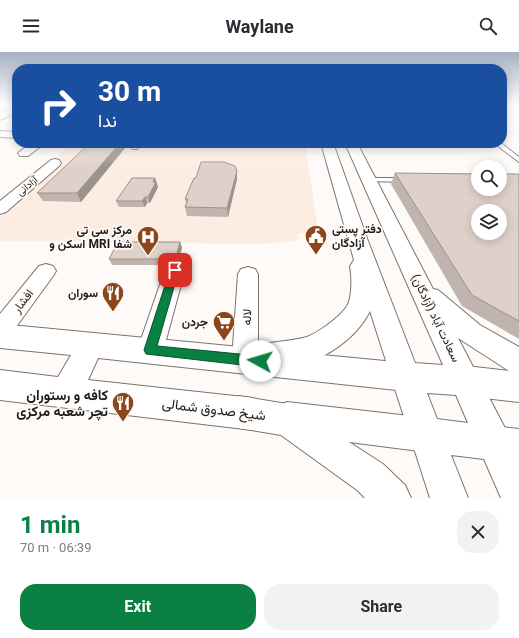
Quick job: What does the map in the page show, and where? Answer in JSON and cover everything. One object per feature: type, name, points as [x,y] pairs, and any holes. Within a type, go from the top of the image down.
[{"type":"main road","points":[[329,148],[358,241],[449,498]]},
{"type":"main road","name":"سعادت آباد (آزادگان)","points":[[354,148],[466,381],[507,445],[519,494]]},
{"type":"main road","points":[[245,360],[313,348],[340,330],[360,307],[363,280],[358,241]]},
{"type":"main road","points":[[423,292],[470,333],[519,362]]},
{"type":"main road","points":[[0,336],[519,387]]},
{"type":"main road","points":[[66,393],[91,345]]},
{"type":"main road","name":"شیخ صدوق شمالی","points":[[0,385],[239,412],[507,445]]},
{"type":"main road","points":[[239,412],[287,420],[370,477],[392,498]]},
{"type":"street","name":"آزادانی","points":[[0,209],[55,163]]},
{"type":"street","points":[[150,350],[175,270]]},
{"type":"street","name":"افشار","points":[[0,331],[46,271]]},
{"type":"street","name":"لاله","points":[[245,360],[248,274]]},
{"type":"lane","points":[[503,148],[519,160]]},
{"type":"lane","points":[[369,180],[405,180],[413,175]]},
{"type":"shaded area","points":[[67,148],[306,148],[318,230],[298,234],[298,241],[260,244],[0,241],[0,217],[61,161],[53,161]]},
{"type":"building","points":[[85,148],[116,148],[77,193],[37,193]]},
{"type":"building","points":[[201,162],[224,162],[235,166],[237,171],[227,208],[185,207],[188,199],[185,199],[194,178],[196,178]]},
{"type":"building","points":[[395,173],[471,174],[471,196],[507,196],[507,174],[519,174],[519,321],[472,295]]},
{"type":"building","points":[[132,178],[155,178],[153,182],[156,182],[148,197],[145,197],[142,201],[116,201]]},
{"type":"building","points":[[118,242],[180,242],[176,256],[173,255],[164,259],[109,259]]},
{"type":"place","name":"مرکز سی تی اسکن و MRI شفا","points":[[148,256]]},
{"type":"place","name":"دفتر پستی آزادگان","points":[[316,256]]},
{"type":"place","name":"سوران","points":[[113,312]]},
{"type":"place","name":"جردن","points":[[224,342]]},
{"type":"place","name":"کافه و رستوران تچر شعبه مرکزی","points":[[123,422]]},
{"type":"route","points":[[175,270],[150,350],[260,361]]}]
